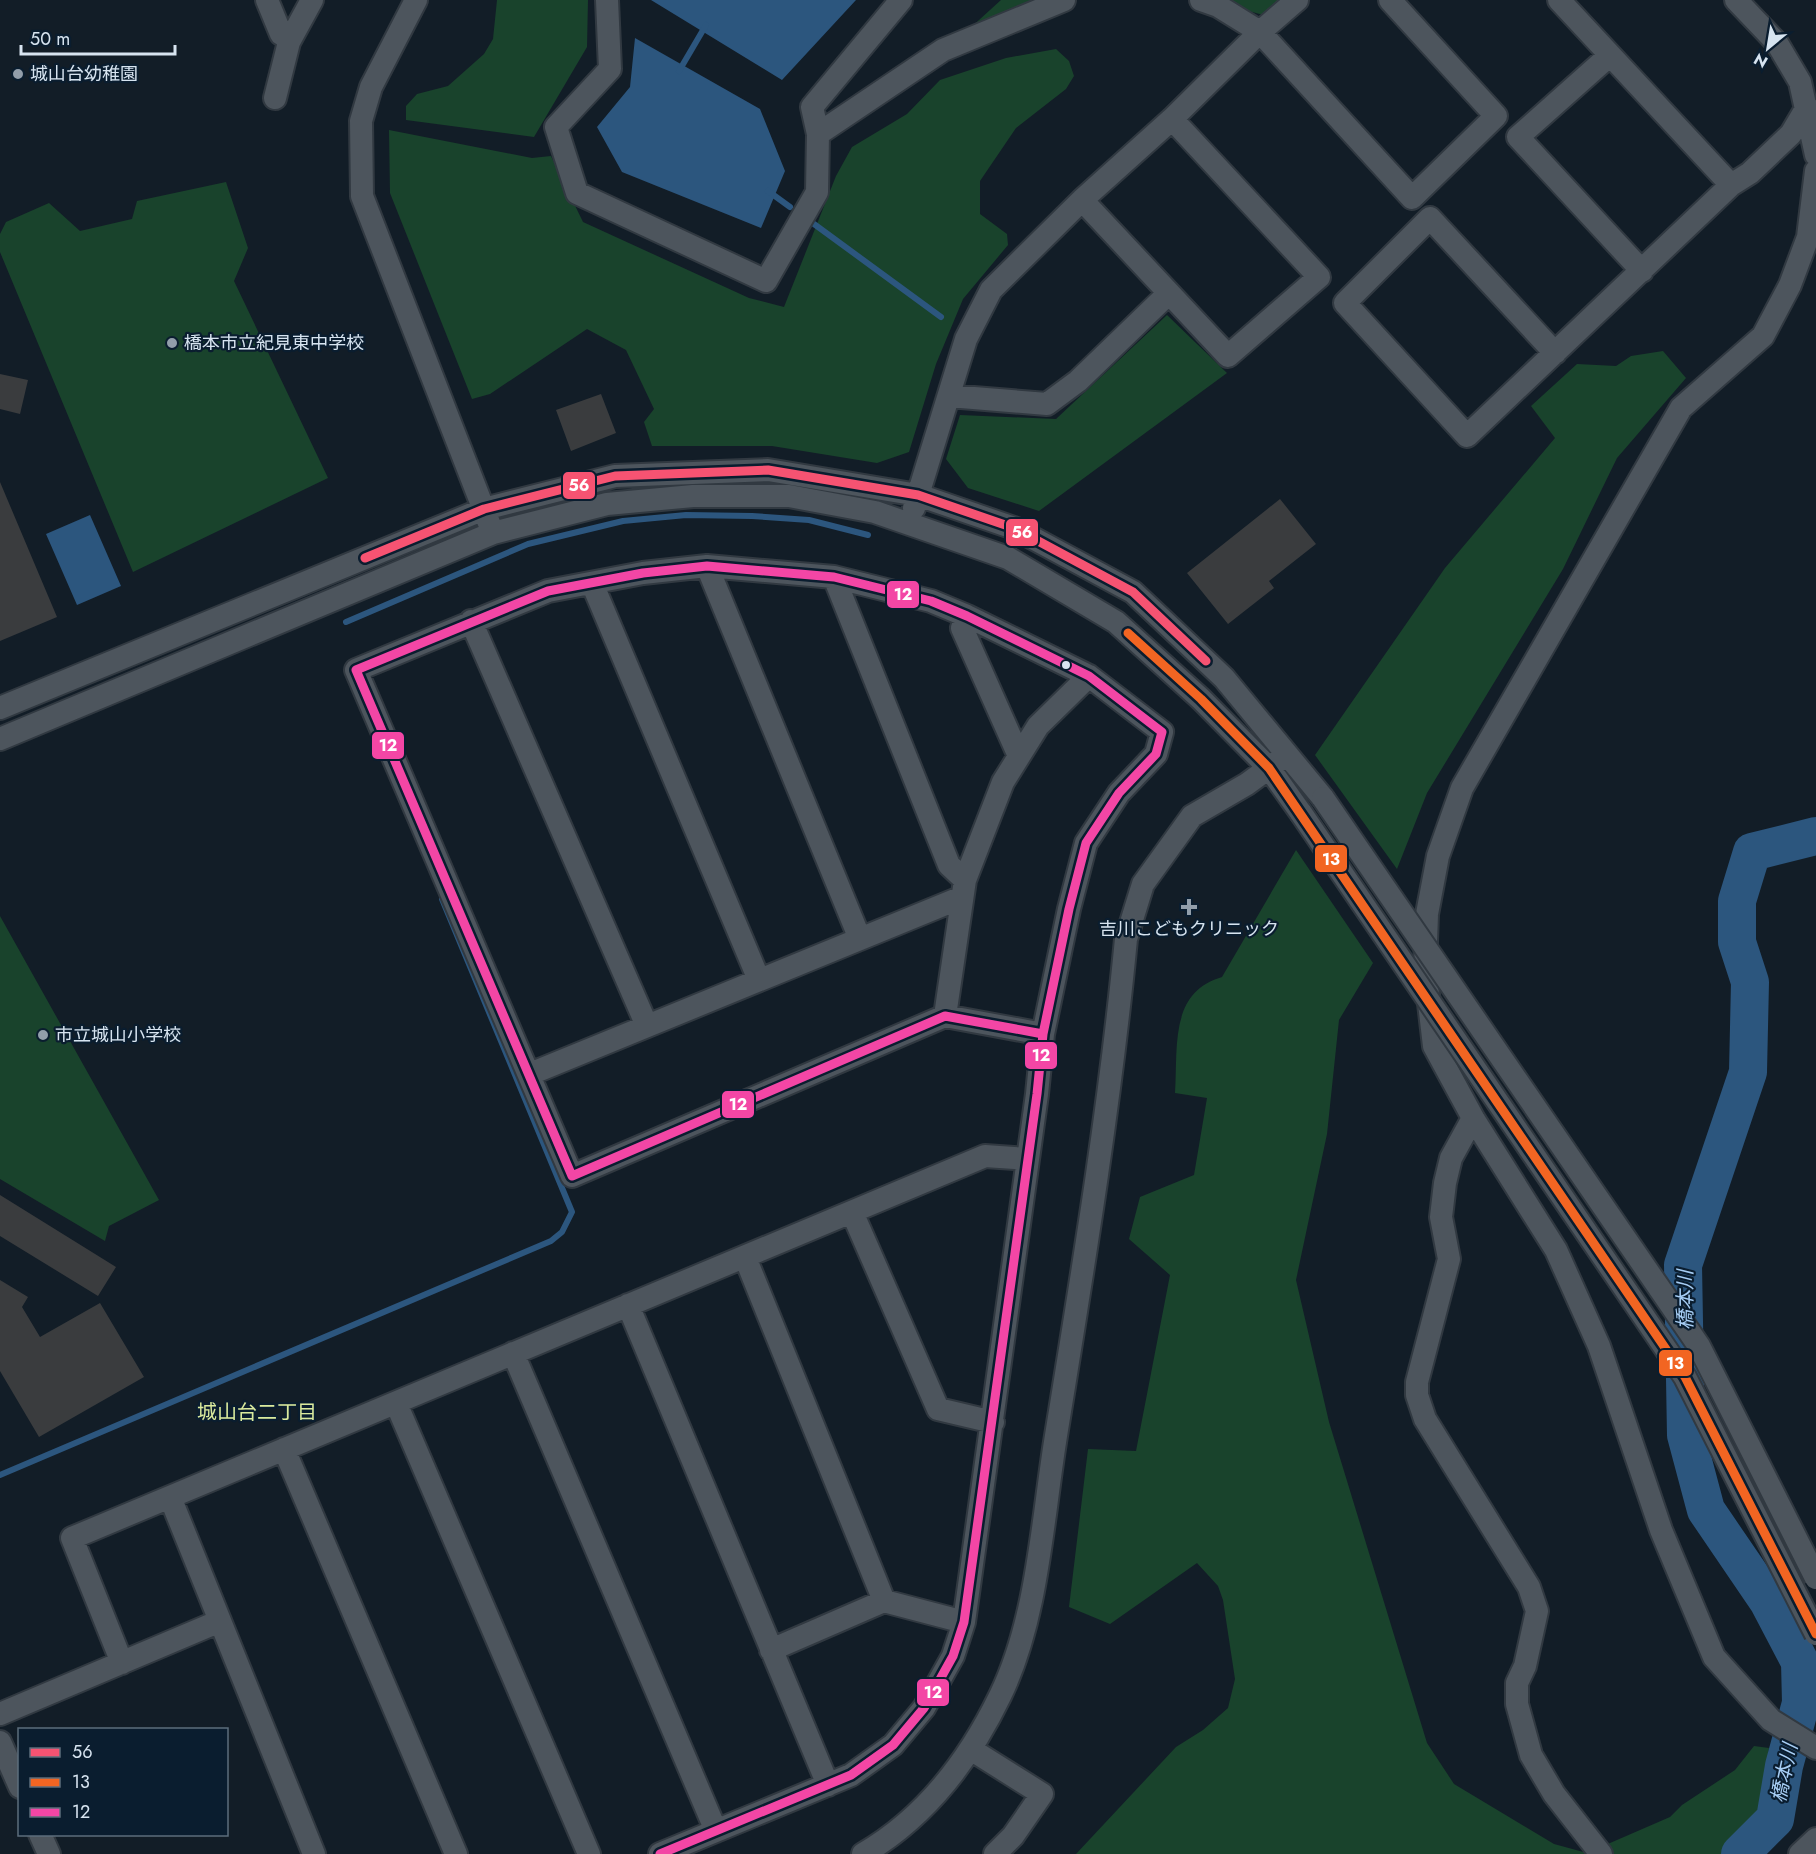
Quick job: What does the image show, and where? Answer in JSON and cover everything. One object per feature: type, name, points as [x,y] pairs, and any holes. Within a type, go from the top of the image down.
[{"type":"street","points":[[267,0],[281,34]]},
{"type":"street","points":[[275,98],[289,42],[312,0]]},
{"type":"street","points":[[416,0],[371,87],[361,121],[362,196],[493,534]]},
{"type":"street","points":[[607,0],[610,69],[556,127],[577,193],[766,281],[817,192],[818,134],[812,107],[901,0]]},
{"type":"street","points":[[818,134],[943,50],[1064,0]]},
{"type":"street","points":[[1201,0],[1218,6],[1260,32],[1412,198],[1496,116],[1390,0]]},
{"type":"street","points":[[910,524],[966,339],[991,290],[1082,200],[1172,119],[1260,32],[1297,0]]},
{"type":"street","points":[[1559,0],[1731,186]]},
{"type":"street","points":[[1736,0],[1777,43],[1800,82],[1816,155]]},
{"type":"street","points":[[1609,56],[1518,137],[1642,271]]},
{"type":"street","points":[[1555,353],[1430,218],[1345,303],[1467,436],[1642,271],[1731,186],[1750,174],[1791,134],[1807,107]]},
{"type":"street","points":[[1082,200],[1227,356],[1319,277],[1172,119]]},
{"type":"street","points":[[1816,171],[1808,237],[1790,285],[1763,336],[1681,408],[1462,788],[1438,856],[1428,914],[1425,969],[1434,1046],[1473,1118],[1556,1250],[1599,1346],[1661,1530],[1713,1657],[1771,1720],[1816,1748]]},
{"type":"street","points":[[949,396],[1047,404],[1078,381],[1169,292]]},
{"type":"street","points":[[0,708],[484,509],[615,476],[768,470],[918,495],[1014,528],[1133,592],[1224,678],[1323,798],[1699,1346],[1816,1578]]},
{"type":"street","points":[[0,739],[493,534],[607,504],[693,496],[789,496],[875,512],[1008,558],[1116,622],[1201,699],[1269,768],[1685,1377],[1816,1634]]},
{"type":"street","points":[[707,566],[860,939]]},
{"type":"street","points":[[660,1854],[851,1775],[893,1745],[924,1708],[953,1656],[964,1622],[993,1422],[1043,1034],[1069,909],[1086,843],[1119,793],[1156,754],[1162,732],[1089,676],[968,616],[931,601],[834,577],[707,566],[643,573],[548,591],[356,670],[572,1176],[945,1017],[1043,1034]]},
{"type":"street","points":[[834,577],[949,865],[962,889]]},
{"type":"street","points":[[592,583],[759,980]]},
{"type":"street","points":[[968,616],[962,628],[1020,756]]},
{"type":"street","points":[[471,621],[647,1026]]},
{"type":"street","points":[[945,1017],[962,889],[1003,782],[1038,726],[1089,676]]},
{"type":"street","points":[[863,1854],[883,1843],[943,1788],[972,1750],[1001,1695],[1026,1628],[1074,1325],[1126,939],[1143,884],[1192,816],[1289,754]]},
{"type":"street","points":[[530,1074],[860,939],[962,889]]},
{"type":"street","points":[[1473,1118],[1451,1158],[1445,1183],[1441,1217],[1449,1259],[1421,1360],[1417,1395],[1425,1419],[1529,1587],[1537,1611],[1525,1666],[1517,1683],[1517,1704],[1531,1755],[1554,1794],[1602,1854]]},
{"type":"street","points":[[122,1663],[72,1538],[985,1156],[1028,1159]]},
{"type":"street","points":[[852,1212],[938,1409],[993,1422]]},
{"type":"street","points":[[745,1257],[884,1601]]},
{"type":"street","points":[[628,1305],[828,1785]]},
{"type":"street","points":[[513,1353],[716,1831]]},
{"type":"street","points":[[396,1402],[589,1854]]},
{"type":"street","points":[[284,1449],[456,1854]]},
{"type":"street","points":[[170,1497],[314,1854]]},
{"type":"street","points":[[771,1650],[884,1601],[964,1622]]},
{"type":"street","points":[[0,1714],[220,1621]]},
{"type":"street","points":[[0,1742],[18,1782]]},
{"type":"street","points":[[972,1750],[1042,1794],[1013,1836],[995,1854]]},
{"type":"street","points":[[41,1836],[49,1854]]},
{"type":"street","points":[[1800,1854],[1816,1839]]},
{"type":"green space","points":[[497,0],[588,0],[587,47],[534,137],[406,120],[406,106],[417,94],[448,86],[484,54],[493,39]]},
{"type":"green space","points":[[1001,0],[1047,0],[968,30]]},
{"type":"green space","points":[[1210,0],[1279,0],[1263,15]]},
{"type":"green space","points":[[1056,49],[1069,61],[1074,76],[1066,89],[1016,128],[980,181],[980,214],[1007,234],[1008,245],[963,299],[936,364],[909,452],[877,463],[772,446],[652,446],[644,422],[654,409],[626,350],[587,329],[490,394],[472,399],[390,193],[389,130],[532,158],[551,156],[583,222],[749,298],[784,307],[836,176],[852,147],[907,114],[940,80],[1006,58]]},
{"type":"green space","points":[[226,182],[248,248],[234,281],[328,478],[133,572],[0,252],[0,234],[6,222],[49,203],[80,231],[132,219],[137,201]]},
{"type":"green space","points":[[1167,315],[1227,373],[1039,511],[968,488],[946,459],[960,415],[1056,419]]},
{"type":"green space","points":[[1663,351],[1686,378],[1617,458],[1563,569],[1427,793],[1397,869],[1315,755],[1445,568],[1555,438],[1531,406],[1577,364],[1616,366],[1631,356]]},
{"type":"green space","points":[[1296,850],[1373,963],[1339,1020],[1327,1134],[1296,1280],[1329,1422],[1427,1743],[1454,1784],[1554,1844],[1587,1853],[1670,1817],[1682,1805],[1735,1770],[1754,1746],[1769,1748],[1759,1817],[1723,1850],[1722,1854],[1076,1854],[1176,1747],[1203,1730],[1228,1708],[1235,1679],[1223,1600],[1218,1586],[1197,1563],[1110,1624],[1069,1607],[1088,1449],[1136,1451],[1170,1275],[1129,1239],[1140,1197],[1194,1175],[1207,1098],[1175,1093],[1177,1040],[1180,1024],[1185,1008],[1193,995],[1205,984],[1222,977]]},
{"type":"green space","points":[[0,916],[159,1200],[109,1226],[105,1241],[0,1179]]},
{"type":"water","points":[[651,0],[856,0],[782,80]]},
{"type":"water","points":[[635,38],[760,109],[785,171],[761,228],[622,172],[597,127],[630,87]]},
{"type":"water","points":[[90,515],[121,586],[77,605],[46,534]]},
{"type":"building","points":[[0,374],[28,380],[20,414],[0,409]]},
{"type":"building","points":[[601,394],[616,433],[571,451],[556,410]]},
{"type":"building","points":[[0,482],[57,617],[0,641]]},
{"type":"building","points":[[1280,499],[1316,544],[1269,581],[1274,588],[1228,624],[1187,573]]},
{"type":"building","points":[[0,1195],[116,1267],[98,1296],[0,1236]]},
{"type":"building","points":[[0,1280],[28,1297],[22,1307],[40,1337],[100,1303],[144,1377],[39,1437],[0,1371]]},
{"type":"waterway","points":[[679,71],[706,25]]},
{"type":"waterway","points":[[768,191],[790,207]]},
{"type":"waterway","points":[[814,224],[941,317]]},
{"type":"waterway","points":[[346,622],[528,544],[623,521],[686,515],[752,516],[809,520],[868,535]]},
{"type":"waterway","name":"橋本川","points":[[1740,1854],[1775,1819],[1784,1766],[1801,1703],[1800,1662],[1768,1601],[1706,1510],[1686,1435],[1683,1265],[1748,1072],[1750,982],[1737,942],[1737,901],[1752,852],[1816,836]]},
{"type":"waterway","points":[[0,1475],[551,1241],[562,1232],[572,1212],[442,899]]},
{"type":"transit line","name":"56","points":[[365,558],[484,509],[615,476],[768,470],[918,495],[1014,528],[1133,592],[1206,661]]},
{"type":"transit line","name":"12","points":[[660,1854],[851,1775],[893,1745],[924,1708],[953,1656],[964,1622],[1037,1094],[1043,1034],[1069,909],[1086,843],[1119,793],[1156,754],[1162,732],[1089,676],[967,616],[931,601],[834,577],[707,566],[643,573],[548,591],[356,670],[572,1176],[945,1016],[1043,1034]]},
{"type":"transit line","name":"13","points":[[1128,633],[1201,699],[1269,768],[1685,1377],[1816,1634]]},
{"type":"place","name":"城山台幼稚園","points":[[18,74]]},
{"type":"place","name":"橋本市立紀見東中学校","points":[[172,343]]},
{"type":"place","name":"吉川こどもクリニック","points":[[1189,907]]},
{"type":"place","name":"市立城山小学校","points":[[43,1035]]},
{"type":"district","name":"城山台二丁目","points":[[257,1412]]}]
